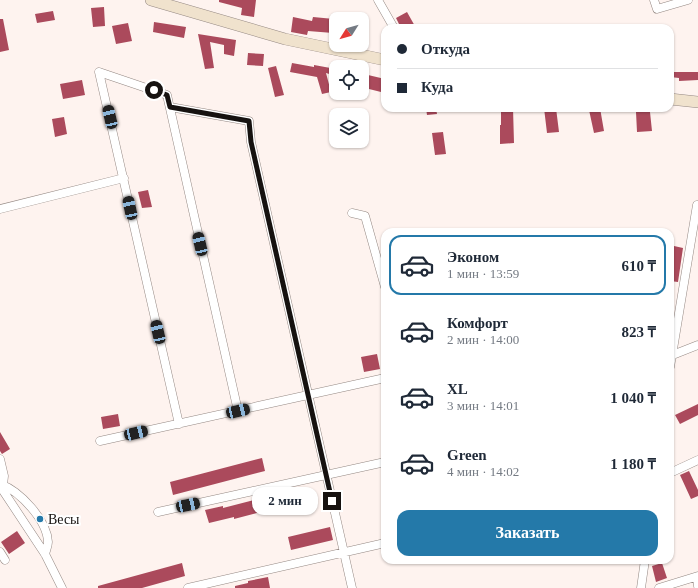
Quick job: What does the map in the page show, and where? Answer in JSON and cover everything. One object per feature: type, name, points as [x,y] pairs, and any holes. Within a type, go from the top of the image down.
[{"type":"street","points":[[151,0],[285,39],[381,59]]},
{"type":"street","points":[[378,0],[392,24]]},
{"type":"street","points":[[654,0],[657,9],[688,0]]},
{"type":"street","points":[[179,424],[99,72],[167,95],[238,411]]},
{"type":"street","points":[[674,99],[698,102]]},
{"type":"street","points":[[170,107],[249,121],[251,142],[352,588]]},
{"type":"street","points":[[0,209],[124,178]]},
{"type":"street","points":[[674,339],[698,205]]},
{"type":"street","points":[[352,213],[365,216],[381,273]]},
{"type":"street","points":[[674,355],[698,344]]},
{"type":"street","points":[[100,441],[381,379]]},
{"type":"street","points":[[0,458],[4,476],[1,485]]},
{"type":"street","points":[[674,471],[698,460]]},
{"type":"street","points":[[158,512],[381,463]]},
{"type":"street","points":[[1,485],[45,554],[62,588]]},
{"type":"street","points":[[1,485],[17,493],[34,512],[44,528],[48,542],[45,554]]},
{"type":"street","points":[[188,588],[381,544]]},
{"type":"street","points":[[0,552],[5,560]]},
{"type":"street","points":[[641,588],[644,564]]},
{"type":"street","points":[[659,588],[697,577],[698,586]]},
{"type":"building","points":[[219,0],[256,0],[254,17],[241,15],[242,8],[219,2]]},
{"type":"building","points":[[104,7],[105,26],[93,27],[91,8]]},
{"type":"building","points":[[53,11],[55,20],[37,23],[35,14]]},
{"type":"building","points":[[407,12],[414,24],[399,24],[396,18]]},
{"type":"building","points":[[293,17],[312,21],[313,17],[329,19],[329,33],[308,31],[307,35],[291,32]]},
{"type":"building","points":[[0,19],[3,19],[9,50],[0,52]]},
{"type":"building","points":[[154,22],[186,27],[184,38],[153,32]]},
{"type":"building","points":[[128,23],[132,41],[116,44],[112,26]]},
{"type":"building","points":[[198,34],[236,40],[234,56],[224,54],[224,45],[210,42],[214,68],[205,69]]},
{"type":"building","points":[[248,53],[264,54],[263,66],[247,65]]},
{"type":"building","points":[[292,63],[329,68],[329,74],[326,73],[329,84],[329,92],[322,94],[317,77],[290,72]]},
{"type":"building","points":[[276,66],[284,95],[275,97],[268,68]]},
{"type":"building","points":[[674,72],[698,72],[698,80],[679,81],[679,78],[674,77]]},
{"type":"building","points":[[369,75],[381,78],[381,92],[369,89]]},
{"type":"building","points":[[82,80],[85,95],[63,99],[60,84]]},
{"type":"building","points":[[427,112],[437,112],[437,114],[427,115]]},
{"type":"building","points":[[501,112],[513,112],[514,143],[500,144]]},
{"type":"building","points":[[544,112],[556,112],[559,132],[547,133]]},
{"type":"building","points":[[589,112],[601,112],[604,131],[594,133]]},
{"type":"building","points":[[636,112],[650,112],[652,131],[637,132]]},
{"type":"building","points":[[64,117],[67,134],[55,137],[52,119]]},
{"type":"building","points":[[443,132],[446,154],[435,155],[432,133]]},
{"type":"building","points":[[148,190],[152,207],[142,208],[138,192]]},
{"type":"building","points":[[674,246],[683,248],[678,282],[674,282]]},
{"type":"building","points":[[377,354],[380,369],[364,372],[361,357]]},
{"type":"building","points":[[698,404],[698,415],[680,424],[675,415]]},
{"type":"building","points":[[118,414],[120,426],[103,429],[101,417]]},
{"type":"building","points":[[0,432],[10,449],[2,454],[0,451]]},
{"type":"building","points":[[262,458],[265,471],[173,495],[170,482]]},
{"type":"building","points":[[689,471],[698,490],[698,496],[691,499],[680,475]]},
{"type":"building","points":[[296,489],[299,502],[234,519],[234,517],[209,523],[205,510],[223,506],[223,508]]},
{"type":"building","points":[[330,527],[333,540],[291,550],[288,537]]},
{"type":"building","points":[[17,531],[25,543],[9,554],[1,542]]},
{"type":"building","points":[[182,563],[185,576],[142,588],[98,588],[98,586]]},
{"type":"building","points":[[662,564],[667,578],[656,582],[652,566]]},
{"type":"building","points":[[268,577],[270,588],[235,588],[235,586],[248,583],[248,581]]},
{"type":"place","name":"Весы","points":[[40,519]]},
{"type":"route","points":[[154,90],[167,95],[170,107],[249,121],[251,142],[332,501]]}]
